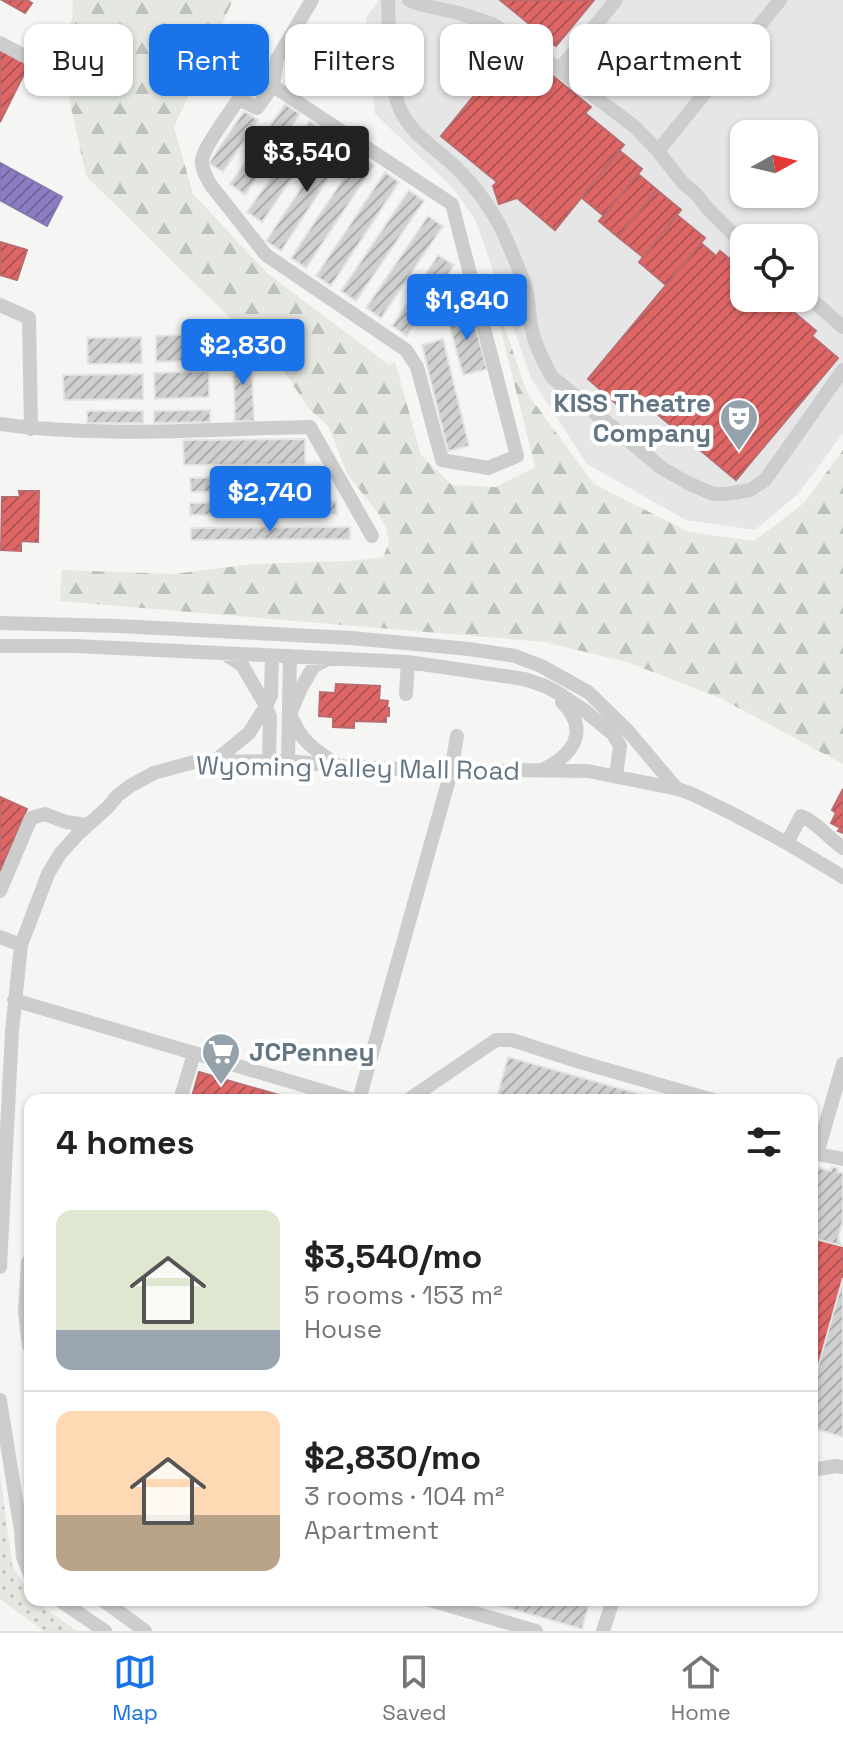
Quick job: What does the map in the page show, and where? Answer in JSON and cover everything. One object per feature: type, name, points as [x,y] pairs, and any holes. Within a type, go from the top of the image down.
[{"type":"street","points":[[273,86],[452,204],[517,456],[488,468],[442,460],[417,367],[406,350],[266,255],[204,172],[202,159],[239,99],[257,108],[273,86],[277,59],[312,0]]},
{"type":"street","points":[[388,0],[390,60],[399,108],[411,129],[471,183],[494,217],[523,281],[532,330],[541,358],[552,377],[663,469],[713,494],[750,490],[765,480],[843,370]]},
{"type":"street","points":[[409,0],[459,13],[511,34],[635,127],[730,231]]},
{"type":"street","points":[[559,70],[616,0]]},
{"type":"street","points":[[658,151],[780,0]]},
{"type":"street","points":[[0,43],[24,56]]},
{"type":"street","points":[[0,305],[29,318],[31,429]]},
{"type":"street","points":[[818,305],[843,327]]},
{"type":"street","points":[[0,424],[31,429],[106,432],[310,427],[372,536]]},
{"type":"street","name":"Wyoming Valley Mall Road","points":[[0,623],[351,638],[515,656],[541,666],[588,692],[627,730],[678,789]]},
{"type":"street","points":[[0,646],[75,646],[408,662],[524,679],[560,694],[613,734],[620,746],[616,776]]},
{"type":"street","points":[[214,652],[229,656],[242,665],[266,706],[270,717],[269,760]]},
{"type":"street","points":[[215,761],[249,733],[266,706],[271,695],[272,656]]},
{"type":"street","points":[[288,761],[290,656]]},
{"type":"street","points":[[337,766],[311,747],[296,728],[290,714],[314,666],[324,660],[341,659]]},
{"type":"street","points":[[406,694],[408,662]]},
{"type":"street","points":[[524,679],[562,702],[576,721],[577,729],[571,748],[564,758],[542,770]]},
{"type":"street","points":[[358,1094],[451,772],[457,736]]},
{"type":"street","name":"Wyoming Valley Mall Road","points":[[0,1267],[14,1000],[21,945],[48,874],[60,854],[117,796],[146,776],[194,762],[269,760],[480,773],[588,771],[692,794],[787,843],[843,877]]},
{"type":"street","points":[[0,891],[31,818],[45,814],[66,822],[87,825]]},
{"type":"street","points":[[787,843],[801,816],[811,819],[843,848]]},
{"type":"street","points":[[0,937],[21,945]]},
{"type":"street","points":[[14,1000],[335,1094]]},
{"type":"street","points":[[417,1094],[496,1040],[512,1040],[692,1094]]},
{"type":"street","points":[[182,1094],[194,1054]]},
{"type":"street","points":[[818,1143],[843,1064]]},
{"type":"street","points":[[818,1154],[843,1159]]},
{"type":"street","points":[[0,1400],[24,1559]]},
{"type":"street","points":[[818,1469],[843,1467]]},
{"type":"street","points":[[69,1606],[105,1631]]},
{"type":"street","points":[[111,1606],[145,1631]]},
{"type":"street","points":[[451,1606],[536,1631]]},
{"type":"street","points":[[603,1631],[611,1606]]},
{"type":"shaded area","points":[[379,0],[843,0],[843,433],[798,494],[755,530],[686,520],[587,464],[531,378],[475,219],[453,188],[375,114],[373,96],[424,96],[424,24],[367,24],[366,18]]},
{"type":"green space","points":[[73,0],[233,0],[222,24],[149,24],[149,96],[188,96],[174,127],[193,194],[268,274],[389,365],[395,362],[421,455],[452,485],[496,487],[535,467],[488,278],[527,393],[594,484],[689,532],[754,541],[804,503],[843,450],[843,764],[718,697],[627,662],[544,642],[60,601],[62,570],[174,574],[252,564],[351,561],[383,557],[389,543],[378,513],[348,475],[328,426],[309,409],[262,338],[233,321],[86,176],[68,96],[133,96],[133,24],[69,24]]},
{"type":"green space","points":[[0,1475],[12,1564],[24,1584],[24,1606],[42,1606],[77,1631],[44,1631],[0,1599]]},
{"type":"building: Shops","points":[[2,0],[27,0],[32,3],[25,13]]},
{"type":"building: Shops","points":[[500,0],[594,0],[574,24],[569,24],[569,30],[556,46],[553,44],[553,24],[529,24]]},
{"type":"building: Shops","points":[[0,49],[24,61],[24,74],[0,122]]},
{"type":"building: Shops","points":[[553,76],[569,89],[569,96],[578,96],[591,107],[585,113],[624,145],[555,230],[517,198],[499,204],[493,186],[497,182],[441,136],[474,96],[553,96]]},
{"type":"building: Shops","points":[[620,151],[642,169],[604,216],[581,197]]},
{"type":"building: Shops","points":[[638,174],[657,190],[618,237],[599,221]]},
{"type":"building: Shops","points":[[657,190],[681,210],[643,257],[618,237]]},
{"type":"building: Shops","points":[[677,215],[705,238],[666,285],[639,262]]},
{"type":"building: Shops","points":[[0,242],[27,250],[17,280],[0,275]]},
{"type":"building: Shops","points":[[701,243],[716,256],[720,251],[730,259],[730,312],[794,312],[816,331],[812,336],[838,358],[736,480],[632,393],[620,407],[588,379]]},
{"type":"building: Shops","points":[[19,491],[39,491],[38,542],[21,541],[21,551],[1,550],[2,497],[20,497]]},
{"type":"building: Shops","points":[[336,684],[380,686],[379,700],[388,701],[389,716],[386,716],[386,722],[354,721],[354,728],[333,727],[333,717],[319,716],[320,692],[335,693]]},
{"type":"building: Shops","points":[[843,789],[843,833],[831,823],[836,813],[832,810]]},
{"type":"building: Shops","points":[[0,797],[27,809],[0,871]]},
{"type":"building: Shops","name":"JCPenney","points":[[199,1072],[275,1094],[193,1094]]},
{"type":"building: Shops","points":[[818,1240],[843,1247],[843,1278],[818,1368]]},
{"type":"building: Offices","points":[[0,163],[62,197],[47,226],[0,200]]},
{"type":"building: Other","points":[[285,104],[300,114],[245,195],[230,184]]},
{"type":"building: Other","points":[[244,111],[258,120],[223,172],[209,163]]},
{"type":"building: Other","points":[[310,121],[324,131],[262,222],[247,212]]},
{"type":"building: Other","points":[[335,137],[349,147],[281,251],[266,241]]},
{"type":"building: Other","points":[[359,155],[374,165],[306,268],[291,258]]},
{"type":"building: Other","points":[[385,172],[399,182],[331,286],[316,276]]},
{"type":"building: Other","points":[[409,190],[424,201],[356,301],[341,291]]},
{"type":"building: Other","points":[[428,216],[443,226],[381,318],[366,308]]},
{"type":"building: Other","points":[[438,255],[454,265],[407,336],[392,326]]},
{"type":"building: Other","points":[[471,310],[487,369],[463,375],[447,316]]},
{"type":"building: Other","points":[[210,334],[211,360],[156,362],[156,336]]},
{"type":"building: Other","points":[[141,337],[142,363],[88,364],[87,338]]},
{"type":"building: Other","points":[[443,339],[469,446],[448,451],[422,345]]},
{"type":"building: Other","points":[[251,352],[254,421],[235,421],[233,353]]},
{"type":"building: Other","points":[[209,371],[209,397],[155,399],[154,373]]},
{"type":"building: Other","points":[[143,374],[143,399],[64,400],[63,375]]},
{"type":"building: Other","points":[[210,410],[210,422],[154,423],[154,411]]},
{"type":"building: Other","points":[[87,411],[143,411],[143,423],[87,423]]},
{"type":"building: Other","points":[[305,439],[305,464],[184,465],[183,440]]},
{"type":"building: Other","points":[[318,476],[319,490],[191,492],[190,478]]},
{"type":"building: Other","points":[[336,501],[337,514],[190,515],[190,503]]},
{"type":"building: Other","points":[[350,527],[350,539],[191,540],[191,528]]},
{"type":"building: Other","points":[[508,1057],[640,1094],[498,1094]]},
{"type":"building: Other","points":[[832,1167],[838,1168],[838,1172],[843,1173],[843,1220],[838,1239],[842,1246],[818,1240],[818,1168],[831,1171]]},
{"type":"building: Other","points":[[843,1278],[843,1437],[818,1430],[818,1368]]},
{"type":"building: Other","points":[[501,1606],[588,1606],[582,1629]]},
{"type":"place","name":"KISS Theatre Company","points":[[739,452]]},
{"type":"place","name":"JCPenney","points":[[221,1086]]}]
